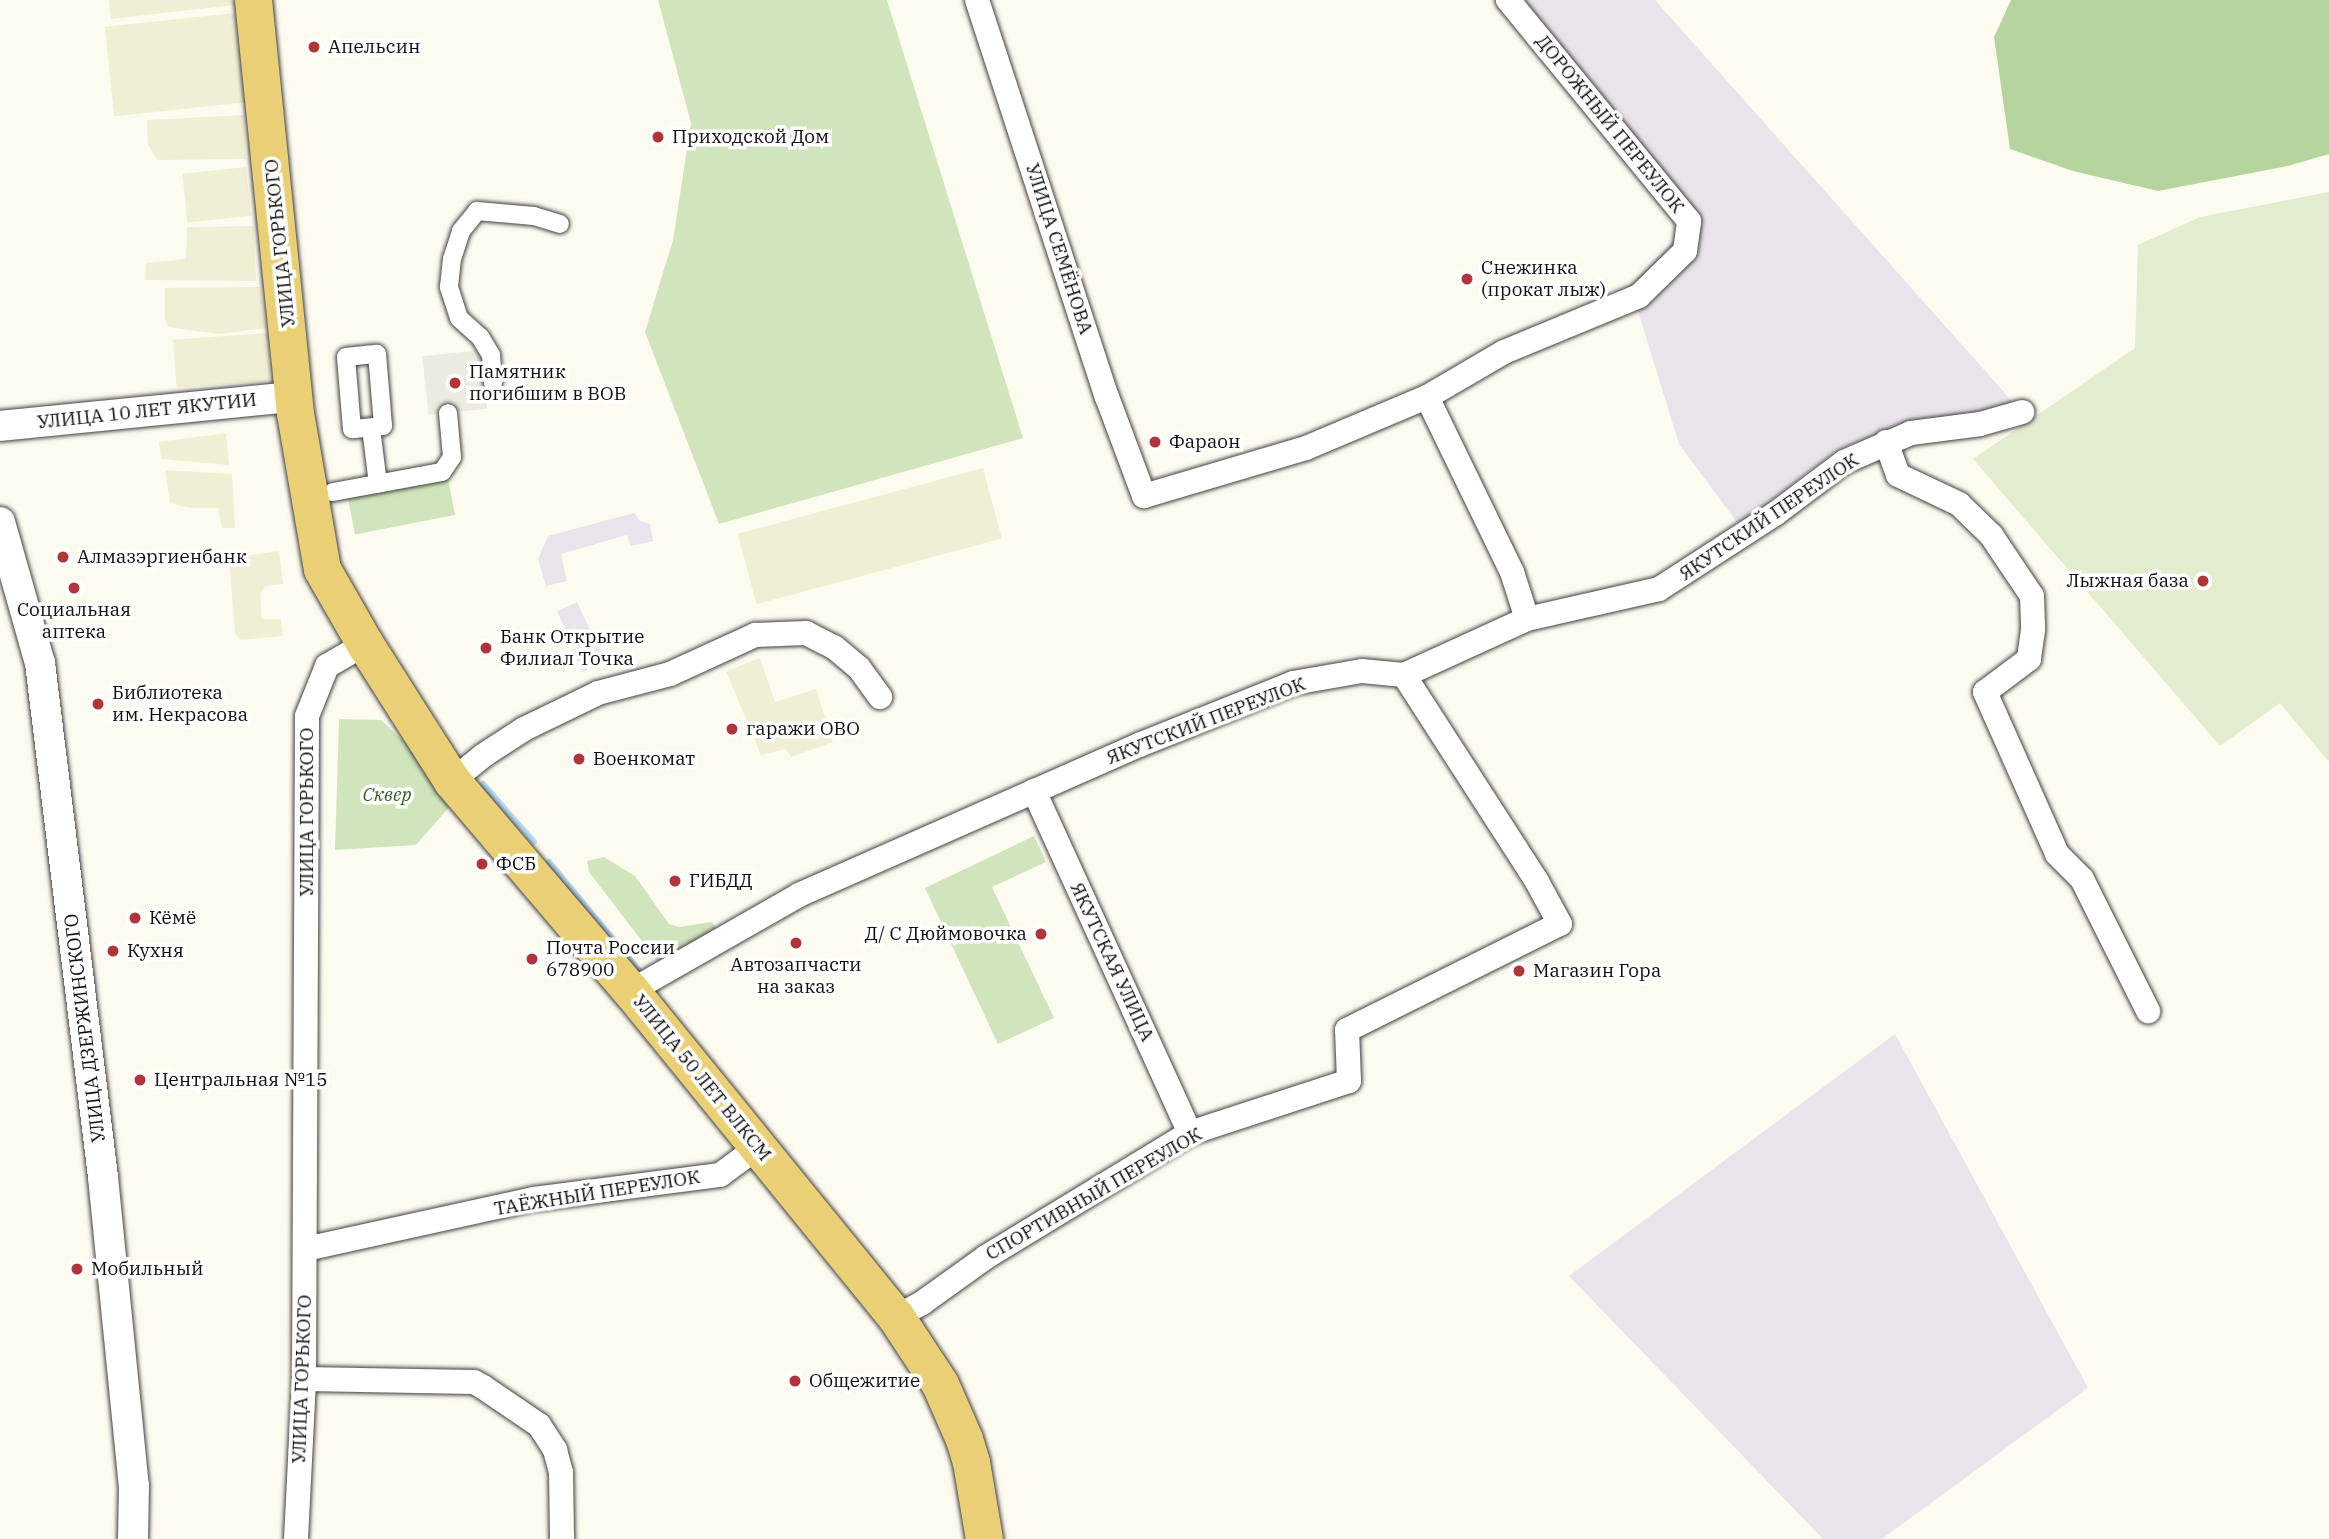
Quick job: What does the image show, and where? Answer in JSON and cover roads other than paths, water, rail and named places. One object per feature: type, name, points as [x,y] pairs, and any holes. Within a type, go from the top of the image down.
[{"type":"main road","name":"УЛИЦА ГОРЬКОГО","points":[[253,0],[293,397],[310,517],[322,569],[365,643]]},
{"type":"main road","name":"УЛИЦА 50 ЛЕТ ВЛКСМ","points":[[365,643],[452,781],[631,991],[896,1317],[940,1384],[964,1439],[971,1462],[984,1539]]},
{"type":"street","name":"УЛИЦА СЕМЁНОВА","points":[[977,0],[1110,405],[1144,496]]},
{"type":"street","name":"ДОРОЖНЫЙ ПЕРЕУЛОК","points":[[1144,496],[1306,448],[1427,397],[1504,352],[1639,296],[1685,251],[1689,221],[1508,0]]},
{"type":"street","points":[[493,383],[491,355],[480,337],[460,318],[449,287],[452,259],[461,231],[477,211],[534,216],[559,224]]},
{"type":"street","name":"УЛИЦА 10 ЛЕТ ЯКУТИИ","points":[[0,426],[293,397]]},
{"type":"street","points":[[1427,397],[1512,572],[1527,620]]},
{"type":"street","name":"ЯКУТСКИЙ ПЕРЕУЛОК","points":[[631,991],[799,895],[1034,791],[1293,683],[1362,671],[1404,676],[1527,620],[1667,585],[1775,514],[1844,462],[1911,433],[1980,424],[2022,412]]},
{"type":"street","points":[[333,492],[442,472],[453,457],[448,413]]},
{"type":"street","points":[[371,428],[378,484]]},
{"type":"street","points":[[1886,442],[1898,475],[1959,503],[1991,536],[2032,596],[2033,630],[2029,659],[1985,692],[2057,854],[2082,879],[2148,1011]]},
{"type":"street","name":"УЛИЦА ДЗЕРЖИНСКОГО","points":[[0,522],[42,676],[103,1177],[134,1486],[133,1539]]},
{"type":"street","points":[[452,781],[484,755],[524,729],[598,693],[670,674],[755,635],[806,633],[834,647],[859,668],[880,697]]},
{"type":"street","name":"УЛИЦА ГОРЬКОГО","points":[[296,1539],[304,1379],[306,1249],[307,716],[327,666],[365,643]]},
{"type":"street","name":"СПОРТИВНЫЙ ПЕРЕУЛОК","points":[[896,1317],[922,1303],[997,1250],[1191,1133],[1349,1081],[1347,1030],[1560,924],[1536,880],[1404,676]]},
{"type":"street","name":"ЯКУТСКАЯ УЛИЦА","points":[[1034,791],[1191,1133]]},
{"type":"street","name":"ТАЁЖНЫЙ ПЕРЕУЛОК","points":[[306,1249],[534,1199],[720,1175],[758,1147]]},
{"type":"street","points":[[304,1379],[474,1382],[483,1387],[539,1425],[555,1450],[561,1472],[562,1539]]},
{"type":"waterway","points":[[483,784],[534,842]]},
{"type":"waterway","points":[[549,862],[642,974]]},
{"type":"place","name":"Апельсин","points":[[314,47]]},
{"type":"place","name":"Приходской Дом","points":[[658,137]]},
{"type":"place","name":"Снежинка (прокат лыж)","points":[[1467,279]]},
{"type":"place","name":"Памятник погибшим в ВОВ","points":[[455,383]]},
{"type":"place","name":"Фараон","points":[[1155,442]]},
{"type":"place","name":"Алмазэргиенбанк","points":[[63,557]]},
{"type":"place","name":"Лыжная база","points":[[2203,581]]},
{"type":"place","name":"Социальная аптека","points":[[74,588]]},
{"type":"place","name":"Банк Открытие Филиал Точка","points":[[486,648]]},
{"type":"place","name":"Библиотека им. Некрасова","points":[[98,704]]},
{"type":"place","name":"гаражи ОВО","points":[[732,729]]},
{"type":"place","name":"Военкомат","points":[[579,759]]},
{"type":"place","name":"ФСБ","points":[[482,864]]},
{"type":"place","name":"ГИБДД","points":[[675,881]]},
{"type":"place","name":"Кёмё","points":[[135,918]]},
{"type":"place","name":"Д/ С Дюймовочка","points":[[1041,934]]},
{"type":"place","name":"Автозапчасти на заказ","points":[[796,943]]},
{"type":"place","name":"Кухня","points":[[113,951]]},
{"type":"place","name":"Почта России 678900","points":[[532,959]]},
{"type":"place","name":"Магазин Гора","points":[[1519,971]]},
{"type":"place","name":"Центральная №15","points":[[140,1080]]},
{"type":"place","name":"Мобильный","points":[[77,1269]]},
{"type":"place","name":"Общежитие","points":[[795,1381]]},
{"type":"park label","name":"Сквер","points":[[387,795]]}]
